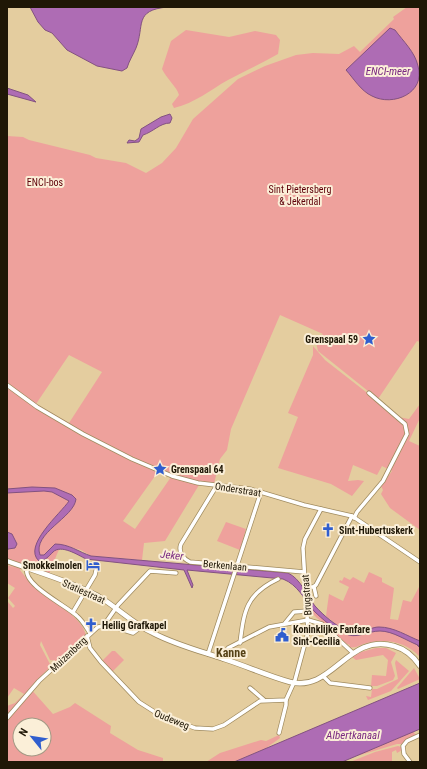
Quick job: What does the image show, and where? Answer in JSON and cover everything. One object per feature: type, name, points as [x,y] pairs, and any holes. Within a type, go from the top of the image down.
[{"type":"main road","name":"Statiestraat","points":[[7,561],[86,590],[116,608],[142,627],[174,643],[294,683]]},
{"type":"main road","points":[[294,683],[310,683],[323,676],[353,653],[372,645],[396,647],[410,655],[420,666]]},
{"type":"street","name":"Onderstraat","points":[[7,385],[44,412],[113,449],[154,469],[185,481],[261,492],[353,517]]},
{"type":"street","points":[[316,596],[314,587],[353,517],[383,481],[407,434],[405,424],[369,393]]},
{"type":"street","name":"Berkenlaan","points":[[217,486],[180,544],[180,550],[186,560],[190,562],[237,567],[304,572]]},
{"type":"street","points":[[208,654],[261,492]]},
{"type":"street","name":"Brugstraat","points":[[294,683],[307,637],[308,611],[304,572],[304,543],[322,509]]},
{"type":"street","points":[[353,517],[420,562]]},
{"type":"street","points":[[73,612],[86,590],[97,566]]},
{"type":"street","name":"Oudeweg","points":[[27,569],[27,575],[35,585],[79,617],[88,634],[90,648],[122,686],[139,702],[161,716],[195,728],[213,729],[230,722],[256,703],[264,700],[286,700]]},
{"type":"street","points":[[142,627],[134,633],[104,625],[116,608],[150,571],[176,573]]},
{"type":"street","points":[[240,643],[246,608],[261,588],[278,579]]},
{"type":"street","points":[[306,587],[314,587]]},
{"type":"street","points":[[285,623],[294,612],[308,611]]},
{"type":"street","points":[[224,659],[228,648],[269,627],[308,620],[322,624],[353,653]]},
{"type":"street","name":"Muizenberg","points":[[7,718],[39,681],[88,634],[104,625]]},
{"type":"street","points":[[323,676],[330,683],[368,687]]},
{"type":"street","points":[[279,733],[286,700],[294,683]]},
{"type":"street","points":[[250,688],[264,700]]},
{"type":"street","points":[[410,762],[404,754],[403,746],[407,740],[420,735]]},
{"type":"green space","name":"Sint Pietersberg & Jekerdal","points":[[407,7],[420,7],[420,342],[417,341],[378,399],[318,351],[316,342],[323,334],[280,315],[231,429],[227,450],[220,459],[214,484],[194,481],[160,469],[123,521],[135,529],[171,477],[199,485],[165,541],[144,543],[142,560],[91,556],[81,550],[63,545],[49,574],[23,566],[20,570],[43,594],[75,617],[86,635],[58,661],[50,660],[41,641],[40,645],[51,666],[30,688],[53,714],[70,707],[75,703],[111,726],[110,733],[138,750],[163,758],[163,762],[7,762],[7,706],[15,703],[24,694],[14,688],[7,698],[7,603],[8,602],[13,608],[15,606],[8,598],[15,588],[7,583],[7,565],[15,568],[7,564],[7,136],[23,137],[29,140],[90,155],[96,158],[126,163],[146,173],[162,163],[176,148],[193,119],[238,79],[265,66],[296,55],[313,53],[339,54],[354,46],[360,52],[394,19],[393,17]],"holes":[[[69,355],[102,372],[69,423],[36,404]]]},
{"type":"green space","points":[[186,30],[229,37],[255,31],[276,35],[280,40],[278,54],[228,80],[196,100],[174,108],[172,104],[179,95],[162,69],[171,41]]},
{"type":"green space","points":[[313,346],[325,360],[398,417],[409,419],[420,404],[420,418],[409,441],[420,446],[420,530],[390,508],[381,494],[383,490],[381,486],[392,471],[382,466],[377,475],[353,465],[348,481],[364,481],[352,496],[331,484],[278,468],[298,417],[288,413],[313,355]]},
{"type":"green space","points":[[226,522],[246,529],[240,550],[217,541]]},
{"type":"green space","points":[[369,572],[382,578],[382,582],[394,588],[390,619],[398,620],[403,600],[411,602],[419,587],[420,588],[420,641],[399,631],[385,628],[376,628],[356,634],[351,633],[342,629],[326,616],[329,594],[343,601],[349,587],[339,582],[340,580],[342,581],[344,577],[350,580],[353,577],[364,583]]},
{"type":"green space","points":[[309,603],[323,619],[343,633],[356,636],[377,631],[385,631],[420,646],[420,657],[409,648],[396,642],[389,641],[374,642],[356,647],[349,647],[350,645],[341,640],[331,629],[314,615]]},
{"type":"green space","points":[[376,648],[386,648],[396,653],[391,662],[395,676],[393,680],[377,686],[371,686],[372,675],[386,676],[388,660],[383,655],[356,660],[352,657],[361,652]]},
{"type":"green space","points":[[112,651],[115,651],[124,660],[112,672],[102,661]]},
{"type":"green space","points":[[396,660],[409,671],[391,691],[368,700],[366,696],[371,697],[372,689],[377,689],[398,679],[395,663]]},
{"type":"green space","points":[[414,668],[420,679],[398,689],[397,688]]},
{"type":"green space","points":[[413,731],[415,734],[420,734],[406,740],[402,744],[397,744],[357,756]]},
{"type":"green space","points":[[279,735],[280,738],[265,749],[234,762],[206,762],[220,753],[261,740],[266,741]]},
{"type":"green space","points":[[398,746],[401,747],[402,750],[397,753],[396,750],[392,752],[392,762],[350,762],[375,752]]},
{"type":"water","points":[[30,7],[168,7],[157,9],[145,15],[142,20],[139,40],[136,48],[127,68],[122,71],[97,66],[67,50],[52,33],[45,30],[38,22]]},
{"type":"water","name":"ENCI-meer","points":[[390,28],[395,30],[412,51],[418,66],[419,75],[417,84],[406,95],[389,100],[380,99],[368,94],[346,70]]},
{"type":"water","points":[[7,88],[28,95],[36,102],[7,94]]},
{"type":"water","points":[[170,114],[172,118],[170,123],[163,124],[143,135],[139,142],[127,143],[129,140],[135,141],[139,138],[141,129],[161,117]]},
{"type":"water","points":[[32,487],[55,488],[72,495],[76,499],[74,506],[42,540],[39,547],[40,555],[44,555],[55,544],[60,544],[91,556],[288,573],[300,583],[318,610],[343,629],[351,633],[359,633],[375,627],[390,628],[420,641],[420,646],[385,631],[375,631],[353,636],[348,635],[328,624],[314,611],[293,585],[283,579],[187,570],[193,585],[192,588],[184,570],[86,559],[70,551],[60,549],[53,552],[45,559],[39,561],[35,555],[35,547],[39,539],[69,501],[52,492],[7,493],[7,489]]},
{"type":"water","points":[[7,532],[12,534],[17,544],[15,548],[8,549],[7,551]]},
{"type":"water","name":"Albertkanaal","points":[[420,683],[420,729],[342,762],[234,762]]},
{"type":"waterway","name":"Jeker","points":[[416,644],[420,648]]},
{"type":"place","name":"Grenspaal 59","points":[[369,339]]},
{"type":"place","name":"Grenspaal 64","points":[[160,469]]},
{"type":"place","name":"Sint-Hubertuskerk","points":[[328,530]]},
{"type":"place","name":"Smokkelmolen","points":[[93,565]]},
{"type":"place","name":"Heilig Grafkapel","points":[[91,625]]},
{"type":"place","name":"Koninklijke Fanfare Sint-Cecilia","points":[[282,635]]},
{"type":"district","name":"Kanne","points":[[231,653]]},
{"type":"park label","name":"ENCI-bos","points":[[45,182]]}]
